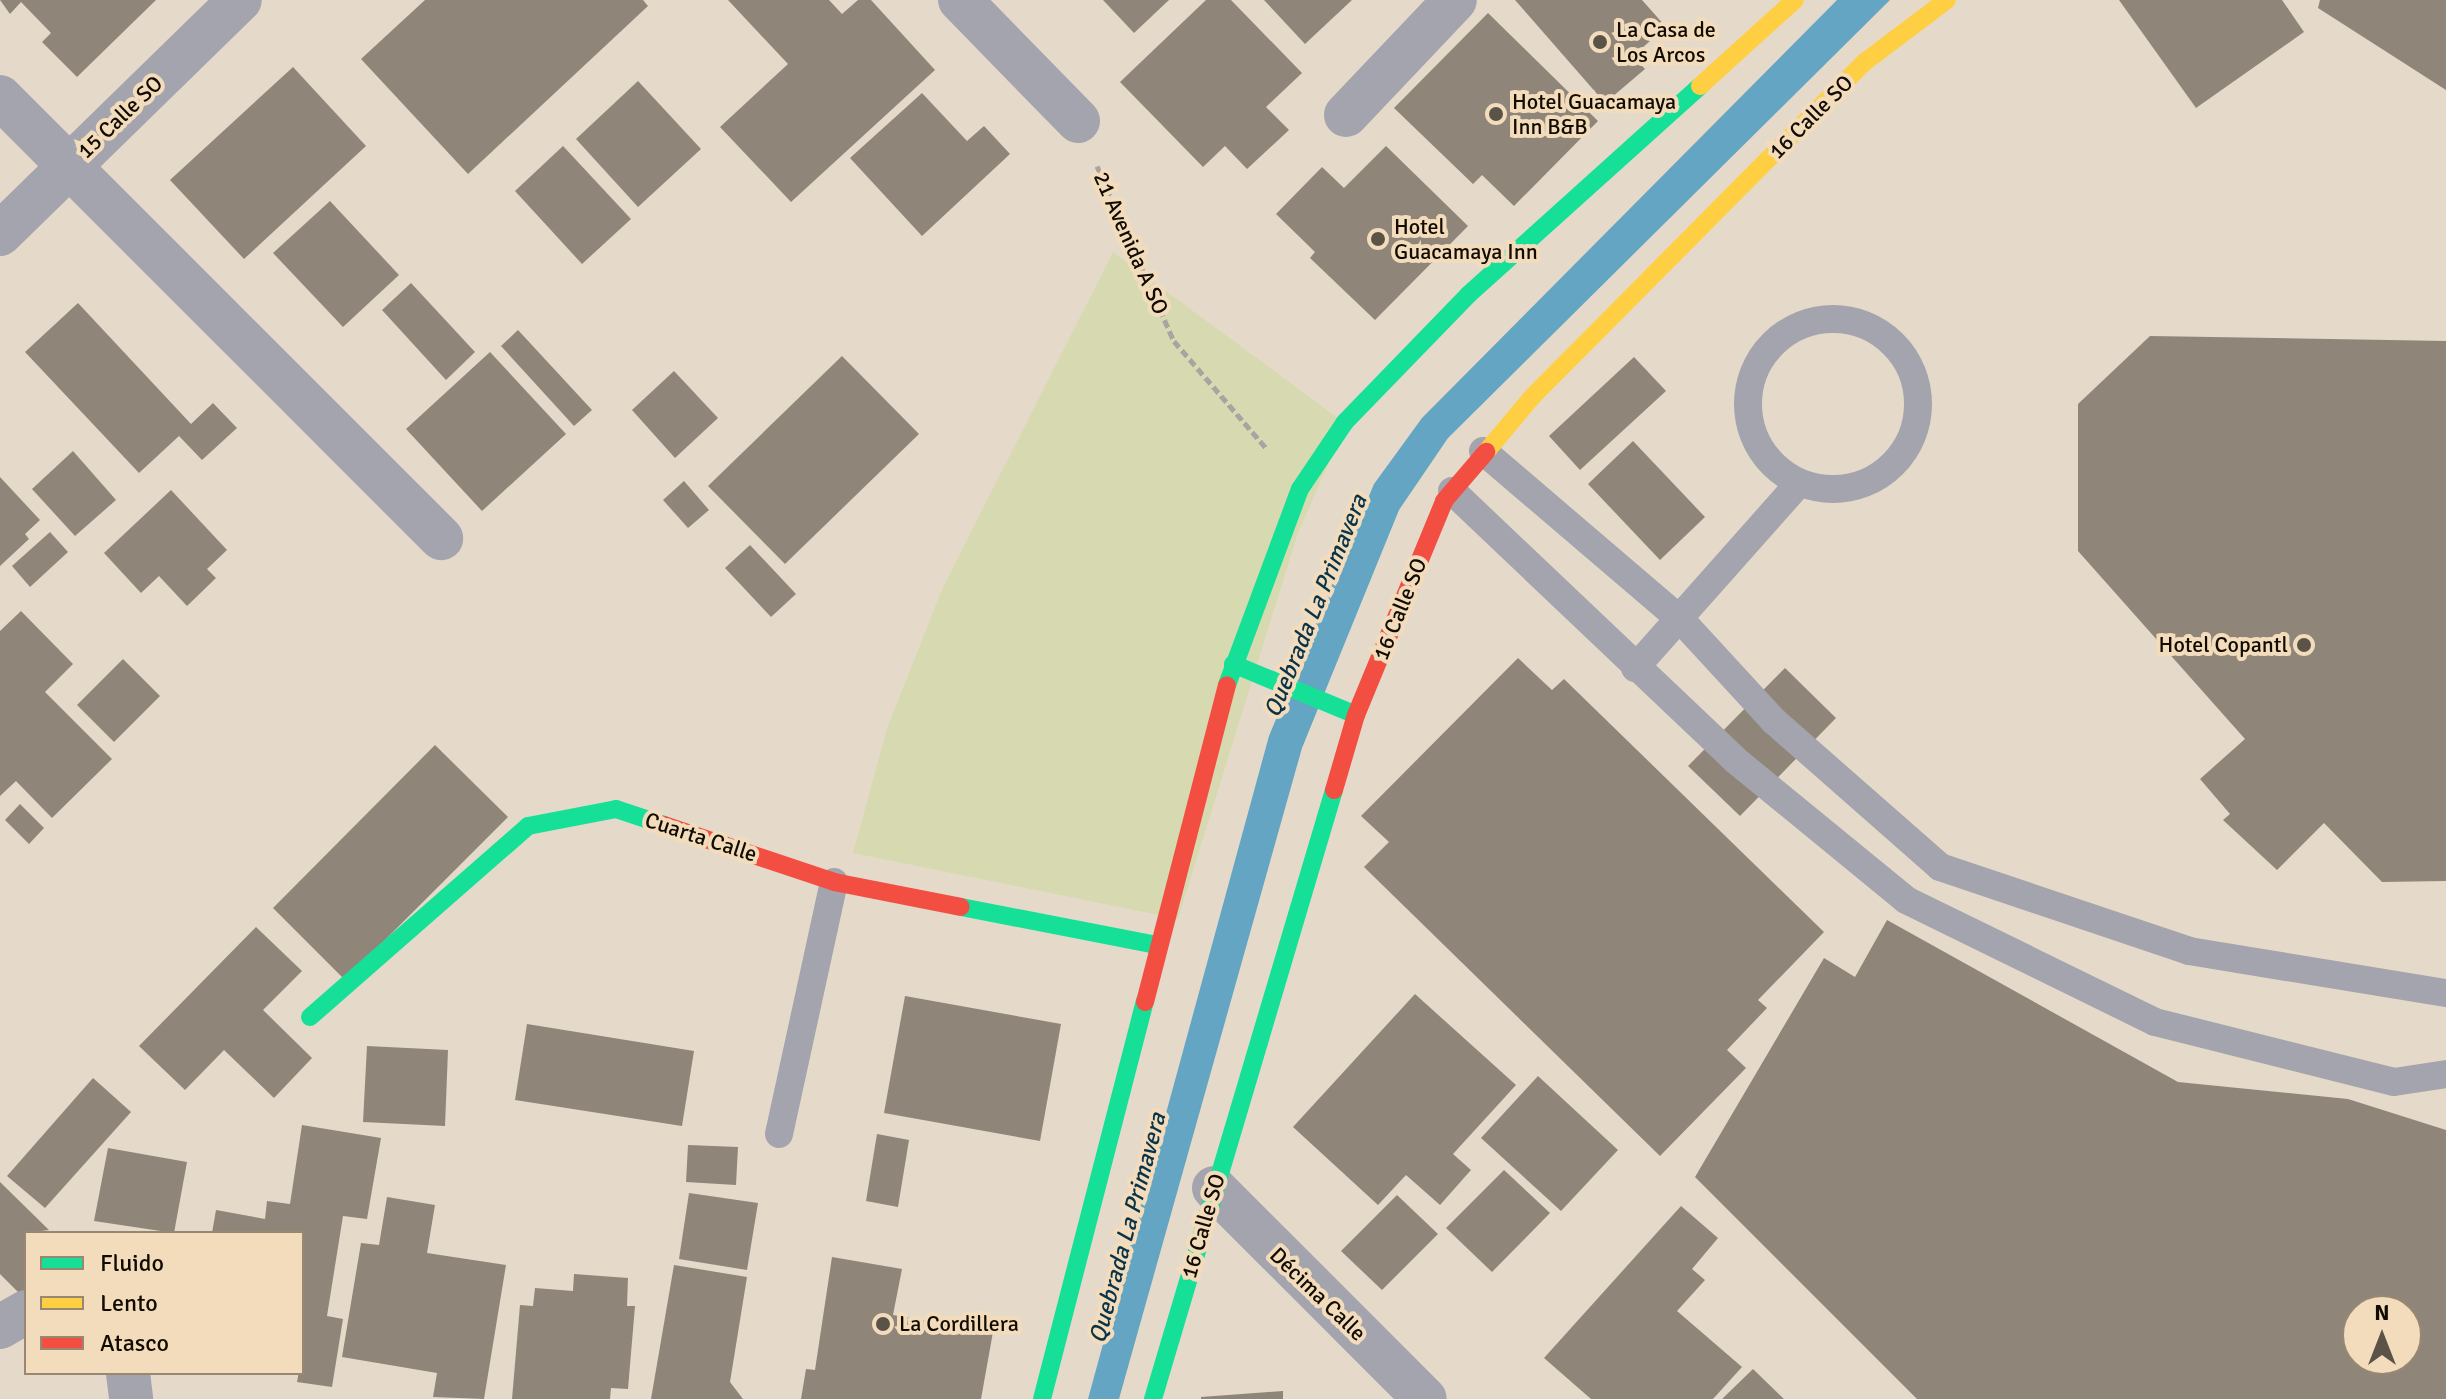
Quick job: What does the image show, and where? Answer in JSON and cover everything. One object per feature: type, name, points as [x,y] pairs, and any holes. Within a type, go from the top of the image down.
[{"type":"street","name":"15 Calle SO","points":[[0,234],[240,0]]},
{"type":"street","points":[[960,0],[1078,121]]},
{"type":"street","points":[[1346,115],[1455,0]]},
{"type":"street","points":[[1042,1399],[1157,945],[1233,664],[1300,489],[1345,422],[1468,295],[1795,0]]},
{"type":"street","name":"16 Calle SO","points":[[1153,1399],[1356,715],[1452,491],[1483,451],[1866,61],[1947,0]]},
{"type":"street","points":[[0,97],[441,538]]},
{"type":"street","points":[[1233,664],[1356,715]]},
{"type":"street","name":"Cuarta Calle","points":[[310,1017],[528,826],[616,809],[834,882],[1157,945]]},
{"type":"street","name":"Décima Calle","points":[[1214,1188],[1425,1399]]},
{"type":"street","points":[[0,1327],[24,1313]]},
{"type":"street","points":[[128,1375],[133,1399]]},
{"type":"lane","points":[[1840,319],[1865,325],[1889,339],[1906,359],[1919,410],[1912,437],[1878,477],[1826,489],[1799,483],[1759,449],[1748,424],[1753,371],[1767,348],[1800,326],[1840,319]]},
{"type":"lane","points":[[1483,451],[1681,620],[1774,721],[1940,867],[2189,951],[2446,993]]},
{"type":"lane","points":[[1635,668],[1681,620],[1799,483]]},
{"type":"lane","points":[[1452,491],[1734,759],[1906,900],[2155,1022],[2394,1082],[2446,1074]]},
{"type":"lane","points":[[1906,900],[1940,867]]},
{"type":"lane","points":[[779,1134],[834,882]]},
{"type":"path","name":"21 Avenida A SO","points":[[1078,121],[1174,341],[1300,489]]},
{"type":"green space","points":[[1113,252],[1346,424],[1298,533],[1178,919],[853,853],[887,728],[943,587]]},
{"type":"water","points":[[1837,0],[1890,0],[1448,438],[1399,510],[1302,748],[1119,1399],[1088,1399],[1269,736],[1374,484],[1422,418]]},
{"type":"building","points":[[0,0],[156,0],[77,77],[42,42],[51,33],[21,2],[10,14]]},
{"type":"building","points":[[425,0],[643,0],[648,6],[468,174],[361,59]]},
{"type":"building","points":[[728,0],[829,0],[842,14],[858,0],[871,0],[935,70],[791,202],[720,127],[788,64]]},
{"type":"building","points":[[1103,0],[1169,0],[1134,33]]},
{"type":"building","points":[[1206,0],[1231,0],[1302,73],[1266,107],[1289,130],[1247,169],[1225,146],[1203,167],[1120,82]]},
{"type":"building","points":[[1264,0],[1352,0],[1305,44]]},
{"type":"building","name":"La Casa de Los Arcos","points":[[1515,0],[1642,0],[1666,27],[1633,56],[1645,69],[1605,103]]},
{"type":"building","points":[[2119,0],[2282,0],[2304,32],[2196,108]]},
{"type":"building","points":[[2320,0],[2446,0],[2446,90],[2318,8]]},
{"type":"building","name":"Hotel Guacamaya Inn B&B","points":[[1488,13],[1598,121],[1514,206],[1482,175],[1473,184],[1394,108]]},
{"type":"building","points":[[293,67],[366,146],[244,259],[170,180]]},
{"type":"building","points":[[638,81],[701,149],[638,207],[576,139]]},
{"type":"building","points":[[922,93],[967,141],[984,126],[1010,154],[922,236],[850,158]]},
{"type":"building","points":[[563,146],[631,219],[582,264],[515,191]]},
{"type":"building","name":"Hotel Guacamaya Inn","points":[[1386,146],[1468,226],[1375,320],[1310,258],[1315,252],[1276,214],[1322,167],[1344,188]]},
{"type":"building","points":[[330,201],[399,275],[343,327],[273,253]]},
{"type":"building","points":[[411,283],[475,352],[446,380],[382,310]]},
{"type":"building","points":[[78,303],[191,424],[213,403],[237,428],[202,460],[179,436],[139,473],[25,352]]},
{"type":"building","points":[[518,330],[592,410],[574,426],[501,346]]},
{"type":"building","name":"Hotel Copantl","points":[[2150,336],[2446,341],[2446,881],[2382,882],[2324,823],[2277,870],[2223,820],[2230,814],[2200,779],[2245,739],[2078,551],[2078,404]]},
{"type":"building","points":[[490,352],[566,434],[482,511],[406,429]]},
{"type":"building","points":[[842,356],[919,434],[785,564],[708,486]]},
{"type":"building","points":[[1634,357],[1666,391],[1580,470],[1549,436]]},
{"type":"building","points":[[674,371],[718,418],[675,458],[632,410]]},
{"type":"building","points":[[1633,441],[1705,517],[1660,560],[1588,484]]},
{"type":"building","points":[[73,451],[116,500],[75,536],[32,489]]},
{"type":"building","points":[[0,477],[40,520],[25,534],[29,539],[0,566]]},
{"type":"building","points":[[684,481],[709,510],[688,528],[663,500]]},
{"type":"building","points":[[171,490],[227,550],[207,569],[216,578],[187,606],[159,576],[141,593],[104,553]]},
{"type":"building","points":[[50,532],[68,552],[30,587],[12,566]]},
{"type":"building","points":[[750,545],[796,594],[771,617],[725,568]]},
{"type":"building","points":[[21,611],[73,664],[45,692],[112,759],[52,818],[16,781],[0,796],[0,631]]},
{"type":"building","points":[[1518,658],[1552,690],[1564,679],[1824,932],[1758,1000],[1767,1008],[1727,1050],[1746,1068],[1660,1156],[1364,867],[1389,842],[1361,816]]},
{"type":"building","points":[[123,659],[160,696],[114,742],[77,705]]},
{"type":"building","points":[[1785,668],[1836,718],[1740,816],[1688,766]]},
{"type":"building","points":[[435,745],[508,817],[345,980],[273,908]]},
{"type":"building","points":[[20,804],[44,828],[29,844],[5,820]]},
{"type":"building","points":[[1887,920],[2178,1082],[2348,1099],[2446,1130],[2446,1399],[1917,1399],[1695,1177],[1824,958],[1855,977]]},
{"type":"building","points":[[256,927],[302,971],[263,1010],[312,1058],[274,1098],[224,1050],[185,1090],[139,1046]]},
{"type":"building","points":[[1415,994],[1516,1085],[1453,1154],[1471,1170],[1440,1205],[1406,1175],[1378,1205],[1293,1127]]},
{"type":"building","points":[[905,996],[1061,1024],[1040,1141],[884,1113]]},
{"type":"building","points":[[527,1024],[694,1051],[682,1126],[515,1100]]},
{"type":"building","points":[[367,1046],[448,1050],[445,1126],[363,1122]]},
{"type":"building","points":[[1538,1076],[1618,1150],[1561,1211],[1481,1138]]},
{"type":"building","points":[[93,1078],[131,1112],[45,1208],[7,1176]]},
{"type":"building","points":[[302,1125],[381,1138],[367,1219],[343,1216],[327,1316],[343,1319],[332,1387],[297,1382],[298,1375],[304,1375],[304,1231],[212,1231],[216,1210],[265,1219],[267,1201],[290,1204]]},
{"type":"building","points":[[877,1134],[909,1140],[898,1207],[866,1201]]},
{"type":"building","points":[[688,1145],[738,1147],[736,1185],[686,1182]]},
{"type":"building","points":[[108,1148],[187,1162],[174,1231],[94,1221]]},
{"type":"building","points":[[1504,1170],[1550,1213],[1492,1272],[1446,1228]]},
{"type":"building","points":[[0,1182],[49,1230],[24,1231],[24,1298],[0,1274]]},
{"type":"building","points":[[689,1193],[758,1203],[747,1270],[679,1259]]},
{"type":"building","points":[[1397,1195],[1438,1234],[1382,1290],[1341,1251]]},
{"type":"building","points":[[387,1197],[435,1205],[427,1253],[506,1265],[484,1399],[433,1397],[437,1373],[342,1357],[361,1243],[379,1245]]},
{"type":"building","points":[[1681,1206],[1718,1238],[1692,1269],[1705,1280],[1677,1311],[1742,1367],[1713,1399],[1591,1399],[1544,1358]]},
{"type":"building","name":"La Cordillera","points":[[832,1257],[902,1269],[893,1315],[993,1332],[981,1399],[801,1399],[806,1369],[815,1370]]},
{"type":"building","points":[[674,1265],[747,1277],[730,1382],[743,1399],[651,1399]]},
{"type":"building","points":[[574,1274],[628,1278],[627,1306],[635,1306],[628,1389],[611,1388],[610,1399],[512,1399],[520,1305],[533,1306],[535,1288],[573,1291]]},
{"type":"building","points":[[1753,1369],[1784,1399],[1722,1399]]},
{"type":"building","points":[[1283,1391],[1283,1399],[1201,1399],[1201,1397]]},
{"type":"traffic: fast","points":[[1227,685],[1300,489],[1345,422],[1468,295],[1700,86]]},
{"type":"traffic: fast","points":[[1233,664],[1356,715]]},
{"type":"traffic: fast","points":[[1153,1399],[1334,790]]},
{"type":"traffic: fast","points":[[310,1017],[528,826],[616,809],[664,825]]},
{"type":"traffic: fast","points":[[961,907],[1157,945]]},
{"type":"traffic: fast","points":[[1042,1399],[1145,1002]]},
{"type":"traffic: slow","points":[[1700,86],[1795,0]]},
{"type":"traffic: slow","points":[[1486,452],[1532,397],[1866,61],[1947,0]]},
{"type":"traffic: jam","points":[[1334,790],[1356,715],[1444,501],[1486,452]]},
{"type":"traffic: jam","points":[[1145,1002],[1227,685]]},
{"type":"traffic: jam","points":[[664,825],[834,882],[961,907]]},
{"type":"place","name":"La Casa de Los Arcos","points":[[1600,42]]},
{"type":"place","name":"Hotel Guacamaya Inn B&B","points":[[1496,114]]},
{"type":"place","name":"Hotel Guacamaya Inn","points":[[1378,239]]},
{"type":"place","name":"Hotel Copantl","points":[[2304,645]]},
{"type":"place","name":"La Cordillera","points":[[883,1324]]},
{"type":"water label","name":"Quebrada La Primavera","points":[[1316,606]]},
{"type":"water label","name":"Quebrada La Primavera","points":[[1128,1228]]}]
